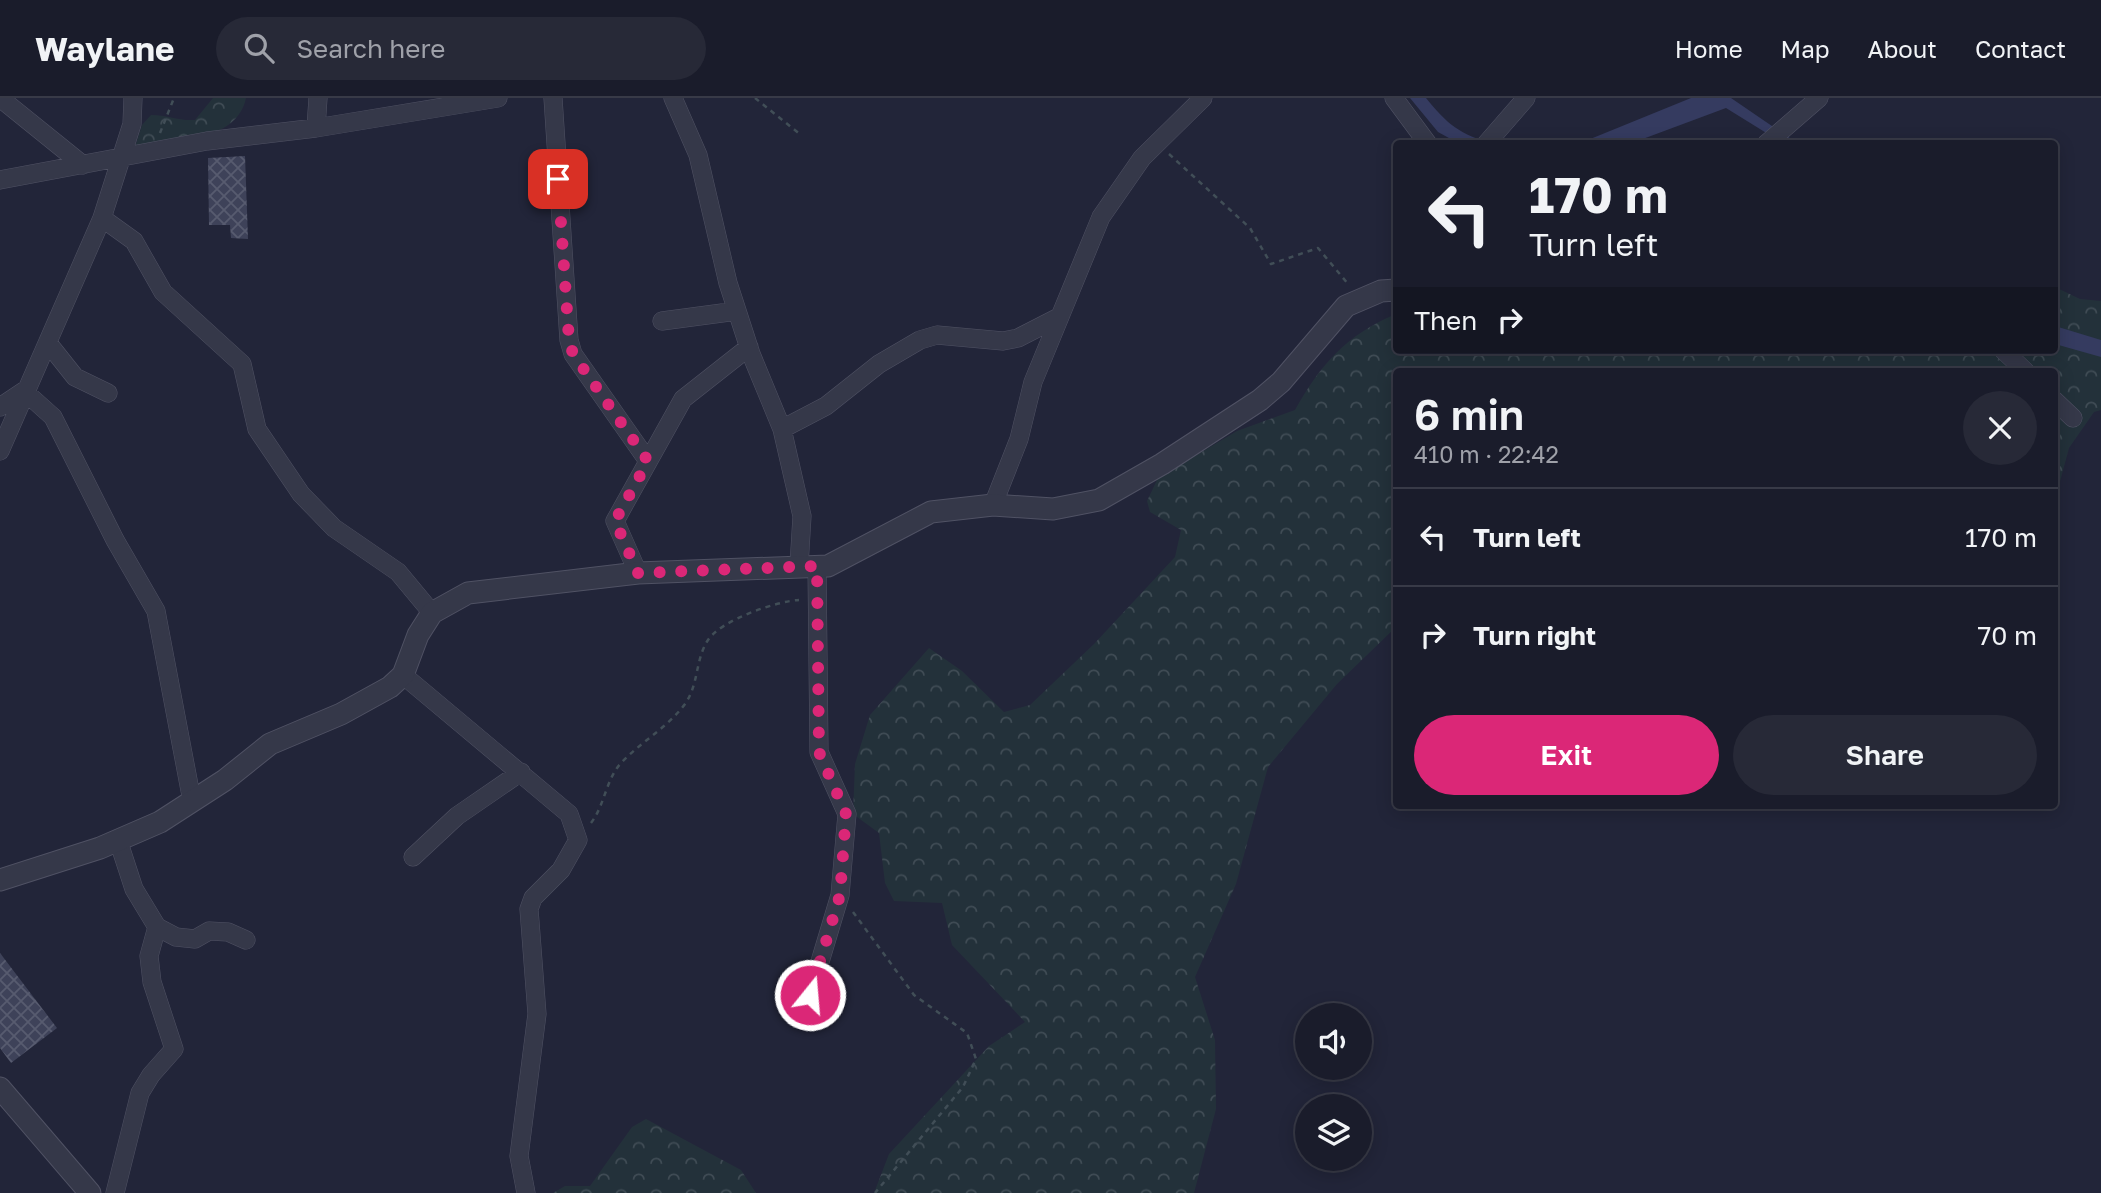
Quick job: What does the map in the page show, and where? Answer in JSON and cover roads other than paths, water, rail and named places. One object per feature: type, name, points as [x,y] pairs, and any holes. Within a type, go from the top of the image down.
[{"type":"street","points":[[0,98],[83,165]]},
{"type":"street","points":[[0,452],[24,391],[48,343],[102,218],[132,124],[133,98]]},
{"type":"street","points":[[316,128],[318,98]]},
{"type":"street","points":[[0,180],[207,141],[316,128],[498,98]]},
{"type":"street","points":[[553,98],[569,340],[573,354],[648,461]]},
{"type":"street","points":[[673,98],[698,155],[714,234],[737,311],[782,429],[802,516],[808,566],[818,599],[819,752],[846,814],[840,895],[810,995]]},
{"type":"street","points":[[1394,98],[1425,140]]},
{"type":"street","points":[[1771,140],[1819,98]]},
{"type":"street","points":[[1491,137],[1524,99]]},
{"type":"street","points":[[993,505],[1019,439],[1033,382],[1101,217],[1142,158],[1195,100]]},
{"type":"street","points":[[102,218],[134,241],[163,292],[242,364],[257,429],[300,494],[334,528],[398,572],[432,613]]},
{"type":"street","points":[[0,880],[118,840],[160,822],[270,744],[341,714],[390,687],[403,675],[418,635],[432,613],[468,593],[638,573],[828,566],[932,512],[993,505],[1053,509],[1099,500],[1162,464],[1260,400],[1281,382],[1346,306],[1360,299],[1393,291]]},
{"type":"street","points":[[662,321],[737,311]]},
{"type":"street","points":[[782,429],[826,406],[879,365],[920,340],[937,335],[1010,339],[1059,317]]},
{"type":"street","points":[[48,343],[75,377],[108,393]]},
{"type":"street","points":[[638,573],[615,521],[683,399],[749,347]]},
{"type":"street","points":[[2007,354],[2022,368]]},
{"type":"street","points":[[0,407],[24,391]]},
{"type":"street","points":[[24,391],[53,417],[115,540],[156,611],[192,801]]},
{"type":"street","points":[[2058,404],[2073,418]]},
{"type":"street","points":[[403,675],[569,814],[578,839],[561,870],[533,898],[529,909],[537,1014],[519,1156],[526,1193]]},
{"type":"street","points":[[413,857],[457,816],[522,772]]},
{"type":"street","points":[[118,840],[134,889],[157,927],[176,937],[195,939],[209,931],[228,932],[246,940]]},
{"type":"street","points":[[115,1193],[140,1093],[151,1075],[174,1049],[152,982],[149,956],[157,927]]},
{"type":"street","points":[[0,1088],[90,1193]]},
{"type":"water","points":[[1410,98],[1426,98],[1440,115],[1455,127],[1482,140],[1453,140],[1438,132]]},
{"type":"water","points":[[1691,98],[1731,98],[1793,140],[1775,140],[1726,108],[1640,140],[1588,140]]},
{"type":"water","points":[[2058,327],[2101,340],[2101,357],[2058,345]]}]
